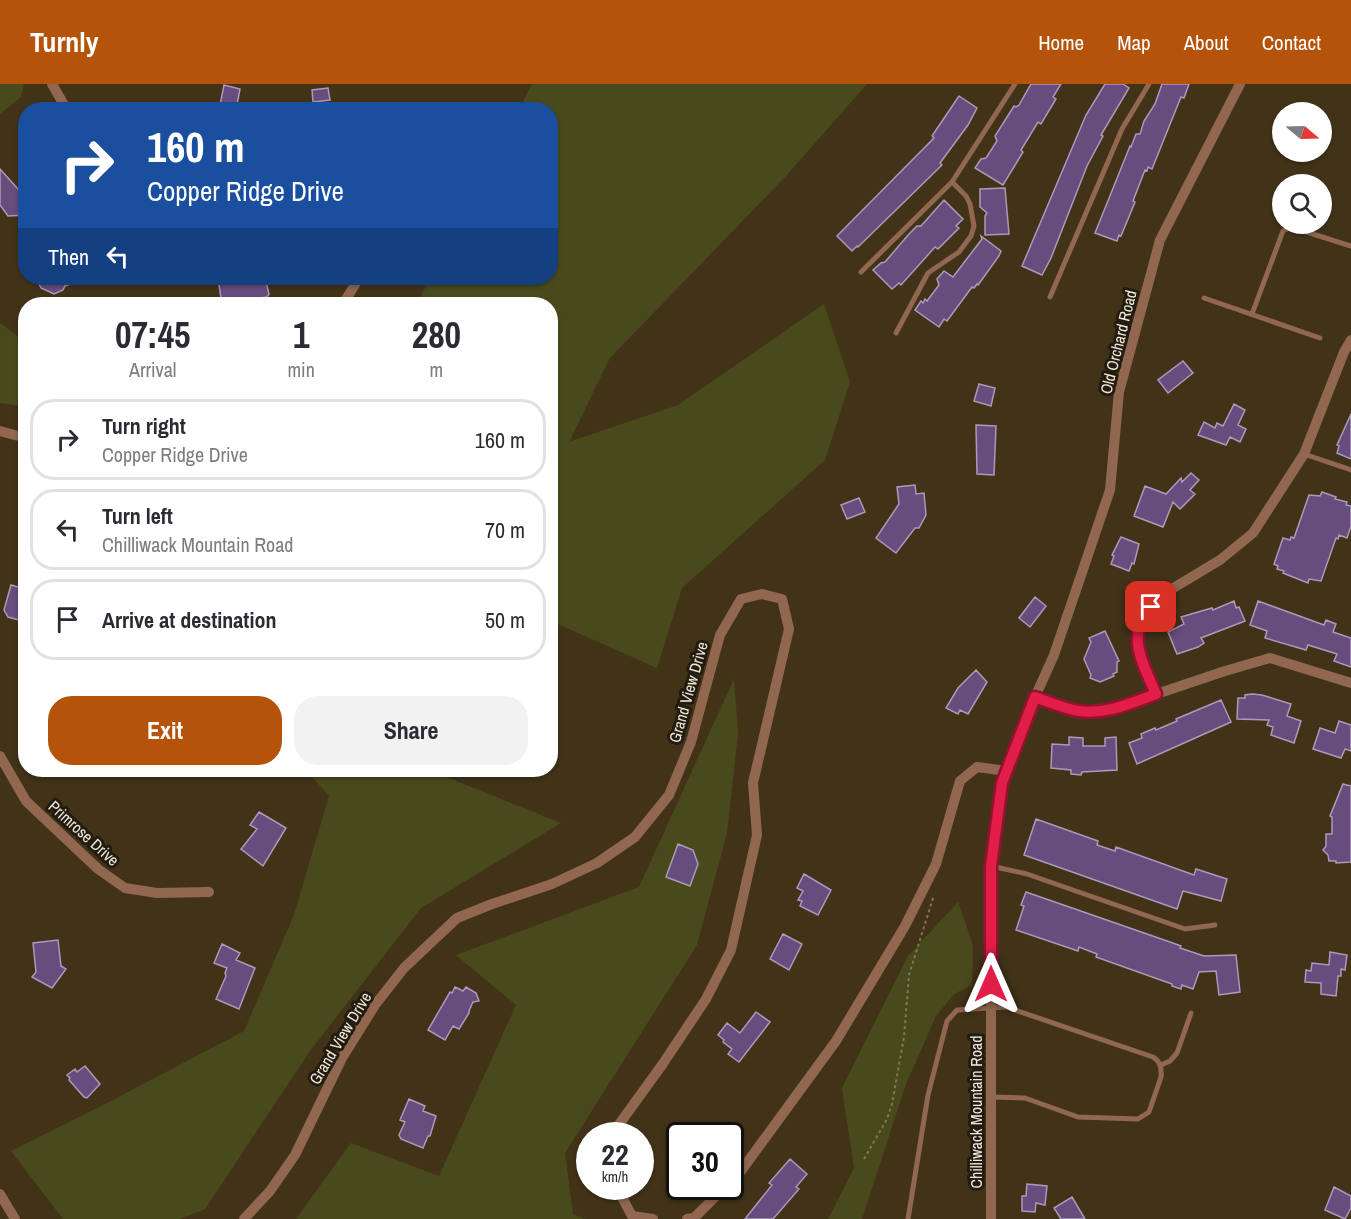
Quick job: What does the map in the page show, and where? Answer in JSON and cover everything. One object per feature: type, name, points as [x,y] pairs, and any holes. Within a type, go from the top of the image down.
[{"type":"street","points":[[52,84],[62,102]]},
{"type":"street","name":"Old Orchard Road","points":[[1054,655],[1110,490],[1119,392],[1160,240],[1240,84]]},
{"type":"street","points":[[1156,694],[1136,644],[1142,617],[1160,596],[1220,560],[1253,533],[1304,454],[1344,352],[1351,340]]},
{"type":"street","points":[[0,431],[18,436]]},
{"type":"street","name":"Grand View Drive","points":[[244,1219],[270,1191],[295,1155],[342,1058],[375,1005],[404,968],[457,918],[552,885],[597,863],[635,837],[669,795],[691,742],[720,635],[741,599],[762,594],[782,599],[789,629],[753,783],[758,835],[731,950],[706,999],[621,1122]]},
{"type":"street","name":"Chilliwack Mountain Road","points":[[991,1219],[991,866],[1002,783],[1054,655]]},
{"type":"street","points":[[1035,697],[1077,711],[1097,712],[1270,658],[1351,683]]},
{"type":"street","name":"Primrose Drive","points":[[0,756],[26,801],[98,869],[125,888],[157,893],[209,892]]},
{"type":"street","points":[[744,1167],[836,1041],[905,926],[936,864],[960,781],[977,767],[1007,771]]},
{"type":"street","points":[[0,1194],[15,1219]]},
{"type":"street","points":[[623,1200],[632,1216],[653,1219]]},
{"type":"street","points":[[687,1219],[694,1218],[712,1200]]},
{"type":"lane","points":[[861,272],[952,182],[1015,84]]},
{"type":"lane","points":[[1050,297],[1122,129],[1149,84]]},
{"type":"lane","points":[[896,333],[928,273],[959,252],[971,236],[974,226],[970,204],[966,196],[952,182]]},
{"type":"lane","points":[[1252,314],[1282,234]]},
{"type":"lane","points":[[1317,234],[1351,246]]},
{"type":"lane","points":[[1204,298],[1320,338]]},
{"type":"lane","points":[[1304,454],[1351,470]]},
{"type":"lane","points":[[991,866],[1027,874],[1185,929],[1215,925]]},
{"type":"lane","points":[[908,1219],[928,1095],[947,1021],[957,1010],[1006,1007],[1153,1057],[1161,1065],[1161,1077],[1149,1112],[1138,1119],[1078,1117],[1025,1098],[991,1097]]},
{"type":"lane","points":[[1161,1065],[1170,1061],[1177,1053],[1191,1013]]},
{"type":"path","points":[[864,1159],[887,1119],[892,1104],[904,1037],[909,975],[937,889]]},
{"type":"shaded area","points":[[0,84],[24,84],[21,97],[0,114]]},
{"type":"shaded area","points":[[532,84],[867,84],[786,176],[610,358],[569,442],[678,405],[824,304],[850,382],[825,460],[682,588],[657,668],[558,624],[558,297],[420,297],[426,285],[558,285],[558,102],[523,102]]},
{"type":"shaded area","points":[[0,323],[18,337],[18,406],[0,403]]},
{"type":"shaded area","points":[[734,679],[738,733],[727,833],[697,945],[585,1122],[576,1122],[576,1136],[565,1153],[573,1214],[585,1219],[296,1219],[351,1143],[439,1176],[516,1005],[456,955],[639,887]]},
{"type":"shaded area","points":[[312,777],[446,777],[561,823],[421,908],[310,1051],[205,1209],[180,1219],[63,1219],[11,1151],[244,1031],[294,915],[329,796]]},
{"type":"shaded area","points":[[958,902],[973,945],[972,985],[954,994],[936,1016],[906,1084],[862,1219],[828,1219],[854,1168],[842,1088],[908,956]]},
{"type":"building","points":[[1031,84],[1061,84],[1053,97],[1056,99],[1041,124],[1038,122],[1003,185],[975,168],[981,159],[986,158],[997,141],[995,136],[1014,106],[1019,105]]},
{"type":"building","points":[[1105,84],[1123,84],[1129,88],[1101,135],[1103,136],[1087,166],[1051,258],[1042,275],[1022,266],[1086,115]]},
{"type":"building","points":[[1162,84],[1189,84],[1184,98],[1181,97],[1152,169],[1148,167],[1147,171],[1145,170],[1121,236],[1119,235],[1117,241],[1095,233],[1130,146],[1136,134],[1140,134]]},
{"type":"building","points":[[224,85],[240,89],[238,102],[221,102]]},
{"type":"building","points":[[328,88],[330,100],[313,102],[312,90]]},
{"type":"building","points":[[959,96],[977,108],[968,125],[940,163],[942,165],[852,251],[837,236],[934,138],[932,136]]},
{"type":"building","points":[[0,169],[18,189],[18,215],[8,216],[0,205]]},
{"type":"building","points":[[1005,188],[1009,234],[985,235],[987,213],[980,207],[980,189]]},
{"type":"building","points":[[944,200],[963,219],[956,226],[959,228],[938,249],[935,247],[901,285],[899,283],[892,289],[873,270],[885,262],[909,234],[917,226],[921,226]]},
{"type":"building","points":[[981,236],[1001,251],[999,256],[978,285],[972,287],[947,321],[944,319],[939,327],[915,310],[921,301],[923,303],[925,299],[927,301],[939,285],[937,279],[944,271],[953,277],[982,239]]},
{"type":"building","points":[[40,285],[68,285],[54,294]]},
{"type":"building","points":[[219,285],[267,285],[269,294],[267,297],[221,297]]},
{"type":"building","points":[[1183,361],[1193,373],[1168,393],[1158,380]]},
{"type":"building","points":[[979,384],[995,388],[991,406],[974,401]]},
{"type":"building","points":[[1234,404],[1245,410],[1238,425],[1246,429],[1240,442],[1230,437],[1226,445],[1198,435],[1204,422],[1215,428],[1217,423],[1223,426]]},
{"type":"building","points":[[1351,414],[1351,459],[1337,453],[1339,446],[1337,445]]},
{"type":"building","points":[[976,425],[996,426],[994,475],[977,474]]},
{"type":"building","points":[[1191,473],[1199,480],[1190,490],[1195,494],[1180,509],[1173,502],[1163,527],[1134,516],[1145,486],[1166,494],[1181,478],[1182,482]]},
{"type":"building","points":[[915,485],[916,494],[924,493],[926,515],[919,528],[915,528],[896,553],[876,538],[899,504],[897,487]]},
{"type":"building","points":[[1322,492],[1347,502],[1346,505],[1351,506],[1351,526],[1347,538],[1339,535],[1338,539],[1336,538],[1321,581],[1309,579],[1308,583],[1283,573],[1284,571],[1277,569],[1278,566],[1274,564],[1283,538],[1290,540],[1291,537],[1294,538],[1309,495],[1320,496]]},
{"type":"building","points":[[859,498],[865,512],[847,519],[841,505]]},
{"type":"building","points":[[1121,537],[1139,544],[1134,564],[1132,563],[1129,571],[1111,564],[1114,556],[1112,555]]},
{"type":"building","points":[[11,585],[18,587],[18,620],[8,617],[4,610]]},
{"type":"building","points":[[1035,597],[1046,606],[1030,627],[1019,618]]},
{"type":"building","points":[[1234,601],[1245,621],[1201,638],[1204,643],[1198,647],[1177,654],[1168,632],[1184,624],[1181,617],[1212,608],[1213,610]]},
{"type":"building","points":[[1258,601],[1324,625],[1326,620],[1336,624],[1333,632],[1351,638],[1351,667],[1334,661],[1337,654],[1308,645],[1306,650],[1265,638],[1267,631],[1250,625]]},
{"type":"building","points":[[1105,631],[1119,661],[1114,676],[1100,682],[1090,678],[1091,675],[1084,659],[1091,642],[1089,638]]},
{"type":"building","points":[[976,670],[987,682],[968,714],[960,710],[958,714],[946,708],[958,688]]},
{"type":"building","points":[[1252,694],[1291,704],[1287,716],[1301,721],[1294,743],[1271,735],[1273,727],[1267,725],[1269,720],[1237,719],[1238,698],[1245,698],[1245,695]]},
{"type":"building","points":[[1221,700],[1231,722],[1137,764],[1129,743],[1142,738],[1141,734],[1155,728],[1156,730]]},
{"type":"building","points":[[1339,721],[1351,725],[1351,751],[1345,749],[1341,758],[1313,749],[1320,728],[1335,733]]},
{"type":"building","points":[[1069,737],[1083,738],[1083,746],[1105,746],[1105,738],[1116,737],[1117,770],[1082,772],[1081,775],[1071,774],[1071,770],[1051,768],[1052,744],[1069,745]]},
{"type":"building","points":[[1343,784],[1351,786],[1351,862],[1336,863],[1336,861],[1329,861],[1328,855],[1323,850],[1326,846],[1326,834],[1332,834],[1332,817],[1330,816]]},
{"type":"building","points":[[259,812],[286,828],[263,866],[241,849],[257,829],[250,825]]},
{"type":"building","points":[[1036,819],[1098,841],[1097,845],[1115,851],[1116,847],[1194,875],[1196,869],[1227,879],[1221,901],[1183,891],[1177,909],[1024,855]]},
{"type":"building","points":[[678,844],[693,850],[698,864],[690,886],[666,877]]},
{"type":"building","points":[[804,874],[831,890],[818,915],[800,906],[802,901],[798,900],[803,891],[797,888]]},
{"type":"building","points":[[1026,892],[1204,956],[1236,955],[1240,992],[1219,995],[1216,971],[1199,972],[1193,989],[1182,985],[1181,989],[1096,957],[1097,954],[1079,947],[1078,951],[1016,930]]},
{"type":"building","points":[[783,934],[802,944],[789,970],[770,959]]},
{"type":"building","points":[[58,940],[61,966],[66,969],[52,988],[32,977],[36,972],[33,943]]},
{"type":"building","points":[[222,944],[240,953],[236,960],[255,968],[239,1009],[216,999],[227,968],[214,963]]},
{"type":"building","points":[[1330,952],[1347,955],[1345,970],[1341,969],[1341,976],[1338,976],[1336,996],[1321,994],[1321,983],[1305,982],[1306,970],[1311,971],[1312,963],[1329,965]]},
{"type":"building","points":[[455,987],[463,991],[466,987],[476,993],[479,1001],[473,1002],[459,1029],[453,1026],[445,1040],[428,1030]]},
{"type":"building","points":[[756,1012],[770,1022],[739,1062],[728,1054],[732,1049],[718,1035],[727,1023],[740,1033]]},
{"type":"building","points":[[85,1066],[100,1084],[87,1098],[67,1075]]},
{"type":"building","points":[[409,1099],[425,1106],[423,1111],[436,1116],[430,1136],[423,1148],[401,1139],[399,1135],[405,1122],[400,1120]]},
{"type":"building","points":[[790,1159],[807,1174],[796,1187],[799,1189],[773,1219],[745,1219],[772,1185],[769,1183]]},
{"type":"building","points":[[1027,1184],[1047,1186],[1045,1205],[1036,1203],[1035,1212],[1022,1211],[1022,1196],[1026,1196]]},
{"type":"building","points":[[1334,1187],[1351,1196],[1351,1208],[1345,1219],[1325,1210]]},
{"type":"building","points":[[1072,1197],[1085,1219],[1061,1219],[1054,1208]]},
{"type":"route","points":[[991,984],[991,866],[1002,783],[1035,697],[1077,711],[1097,712],[1156,694],[1136,644],[1142,617],[1151,607]]}]
